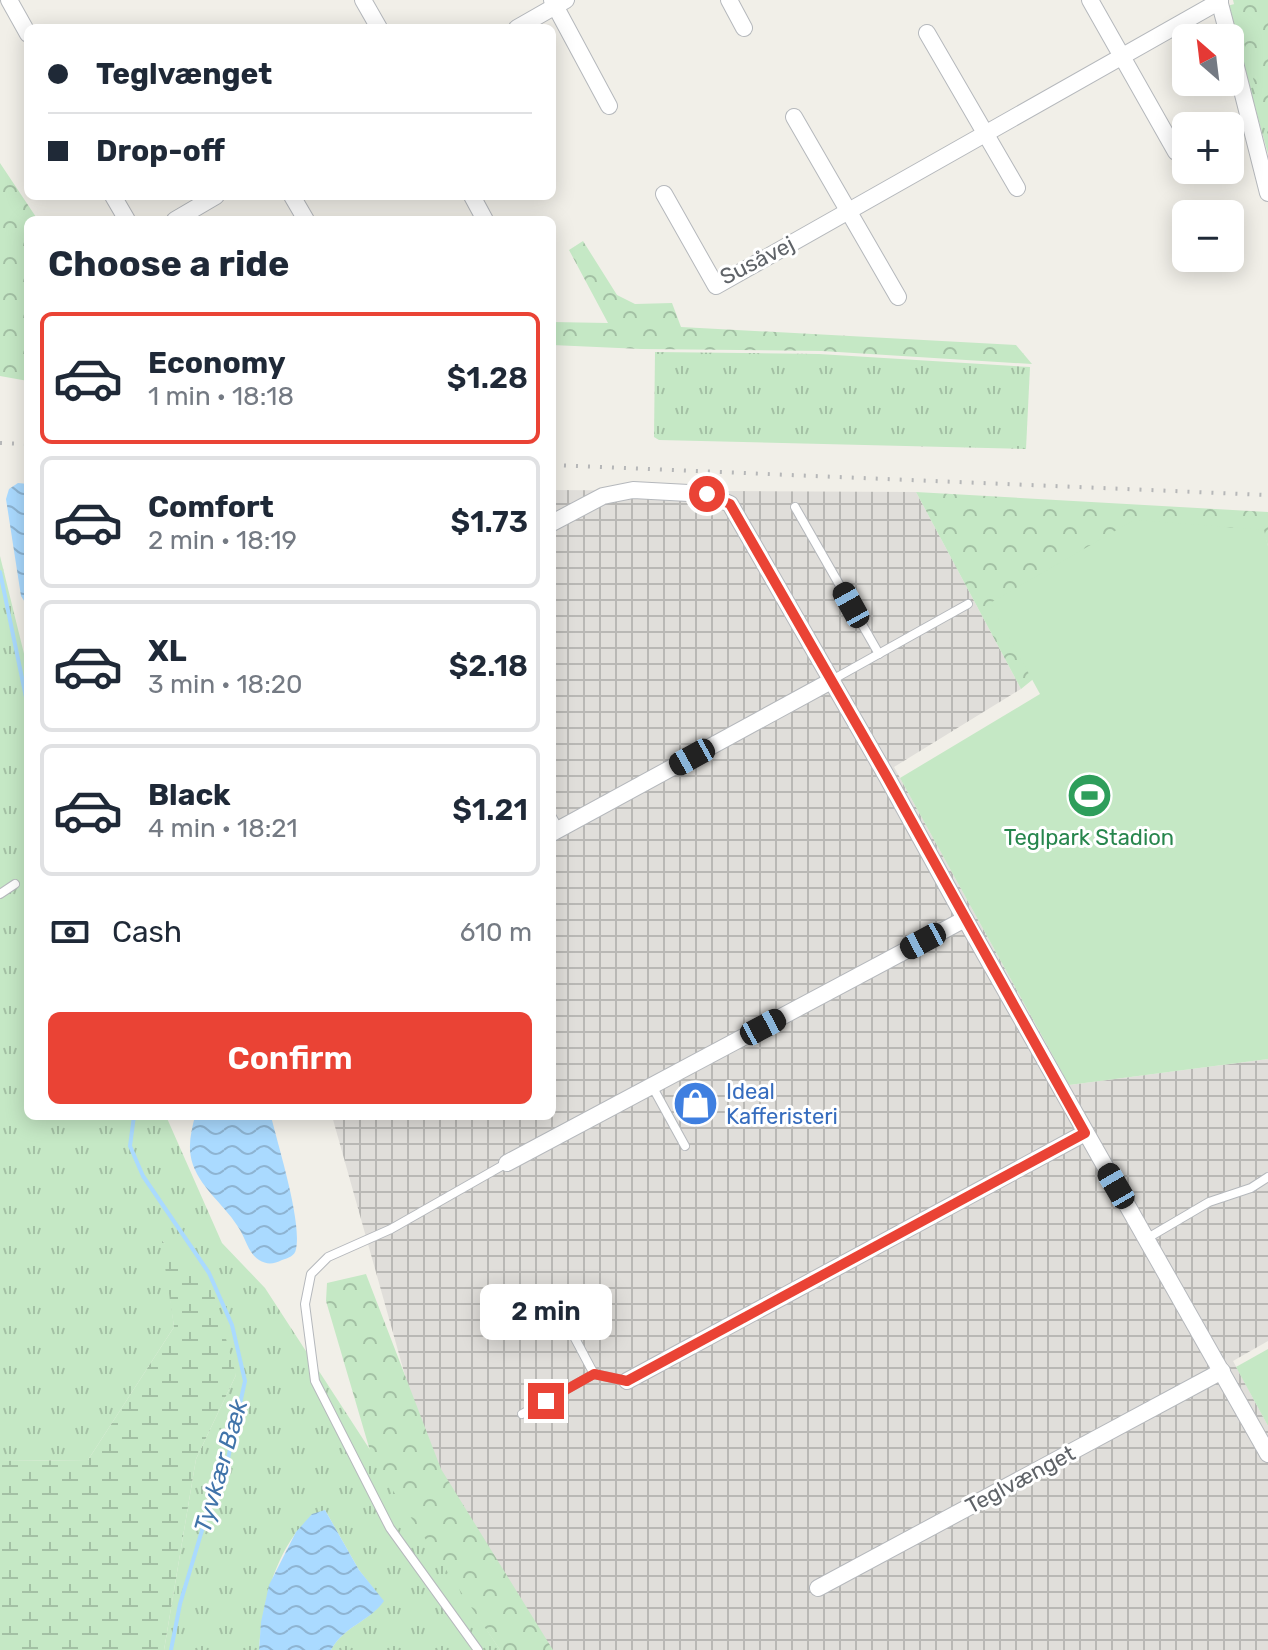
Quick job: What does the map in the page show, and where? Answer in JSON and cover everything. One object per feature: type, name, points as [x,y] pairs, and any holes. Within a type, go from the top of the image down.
[{"type":"street","points":[[9,0],[24,27]]},
{"type":"street","points":[[363,0],[377,24]]},
{"type":"street","points":[[729,0],[744,28]]},
{"type":"street","points":[[1090,0],[1172,145]]},
{"type":"street","points":[[1219,1],[1225,24]]},
{"type":"street","name":"Susåvej","points":[[664,194],[716,286],[1219,1]]},
{"type":"street","points":[[523,24],[557,2],[609,106]]},
{"type":"street","points":[[927,33],[1017,188]]},
{"type":"street","points":[[1244,96],[1268,190]]},
{"type":"street","points":[[794,117],[898,297]]},
{"type":"street","points":[[182,216],[209,200]]},
{"type":"street","points":[[556,521],[603,496],[633,490],[707,494],[730,504],[1268,1454]]},
{"type":"street","points":[[556,825],[831,681]]},
{"type":"street","points":[[507,1163],[965,919]]},
{"type":"street","points":[[627,1381],[1085,1133]]},
{"type":"street","name":"Teglvænget","points":[[818,1588],[1222,1371]]},
{"type":"lane","points":[[795,507],[879,654]]},
{"type":"lane","points":[[831,681],[968,604]]},
{"type":"lane","points":[[0,894],[15,884]]},
{"type":"lane","points":[[652,1086],[685,1146]]},
{"type":"lane","points":[[478,1650],[390,1528],[315,1381],[305,1304],[311,1274],[328,1257],[391,1229],[507,1163]]},
{"type":"lane","points":[[1146,1239],[1209,1202],[1251,1188],[1268,1177]]},
{"type":"lane","points":[[554,1299],[594,1374]]},
{"type":"lane","points":[[522,1414],[594,1374],[627,1381]]},
{"type":"shaded area","points":[[556,490],[916,492],[1021,689],[894,767],[1069,1085],[1268,1059],[1268,1341],[1233,1361],[1268,1426],[1268,1650],[552,1650],[435,1482],[333,1120],[556,1120]]},
{"type":"green space","points":[[1233,0],[1268,0],[1268,136],[1244,43],[1244,24],[1239,24]]},
{"type":"green space","points":[[1249,0],[1268,0],[1268,154],[1244,67],[1244,24],[1232,24],[1227,6]]},
{"type":"green space","points":[[0,163],[35,216],[24,216],[24,380],[0,376]]},
{"type":"green space","points":[[583,241],[617,295],[635,304],[672,303],[681,327],[1016,345],[1032,364],[822,351],[556,345],[556,322],[608,323],[569,250]]},
{"type":"green space","points":[[655,352],[819,354],[1030,367],[1026,449],[659,440],[654,437]]},
{"type":"green space","points":[[916,492],[1268,512],[1268,546],[1263,530],[1042,672],[1021,689]]},
{"type":"green space","name":"Teglpark Stadion","points":[[1134,520],[1264,530],[1268,546],[1268,1059],[1069,1085],[900,778],[1040,694],[990,603]]},
{"type":"green space","points":[[0,556],[24,654],[24,1120],[168,1120],[222,1243],[265,1288],[500,1650],[331,1650],[343,1635],[383,1601],[359,1570],[325,1510],[298,1531],[280,1561],[265,1604],[259,1650],[164,1650],[196,1459],[236,1375],[163,1241],[174,1327],[88,1460],[0,1461]]},
{"type":"green space","points":[[161,1240],[212,1288],[236,1375],[196,1459],[164,1650],[0,1650],[0,1461],[88,1460],[174,1327]]},
{"type":"green space","points":[[366,1274],[441,1469],[553,1650],[500,1650],[373,1461],[326,1301],[327,1283]]},
{"type":"green space","points":[[1268,1349],[1268,1426],[1236,1367]]},
{"type":"water","points":[[18,483],[24,484],[24,601],[6,499],[9,489]]},
{"type":"water","points":[[194,1120],[272,1120],[296,1221],[296,1249],[291,1256],[270,1263],[262,1262],[250,1251],[235,1222],[197,1174],[190,1152]]},
{"type":"water","points":[[325,1510],[359,1570],[384,1601],[343,1635],[331,1650],[259,1650],[269,1585],[296,1532],[312,1514]]},
{"type":"waterway","name":"Tyvkær Bæk","points":[[0,572],[24,688]]},
{"type":"waterway","name":"Tyvkær Bæk","points":[[133,1120],[130,1146],[143,1176],[209,1273],[232,1325],[245,1381],[227,1463],[206,1517],[180,1604],[171,1650]]},
{"type":"railway","points":[[0,443],[24,444]]},
{"type":"railway","points":[[556,465],[1268,495]]},
{"type":"place","name":"Teglpark Stadion","points":[[1089,796]]},
{"type":"place","name":"Ideal Kafferisteri","points":[[695,1104]]},
{"type":"route","points":[[546,1401],[594,1374],[627,1381],[1085,1133],[887,777],[730,504],[707,494]]}]
